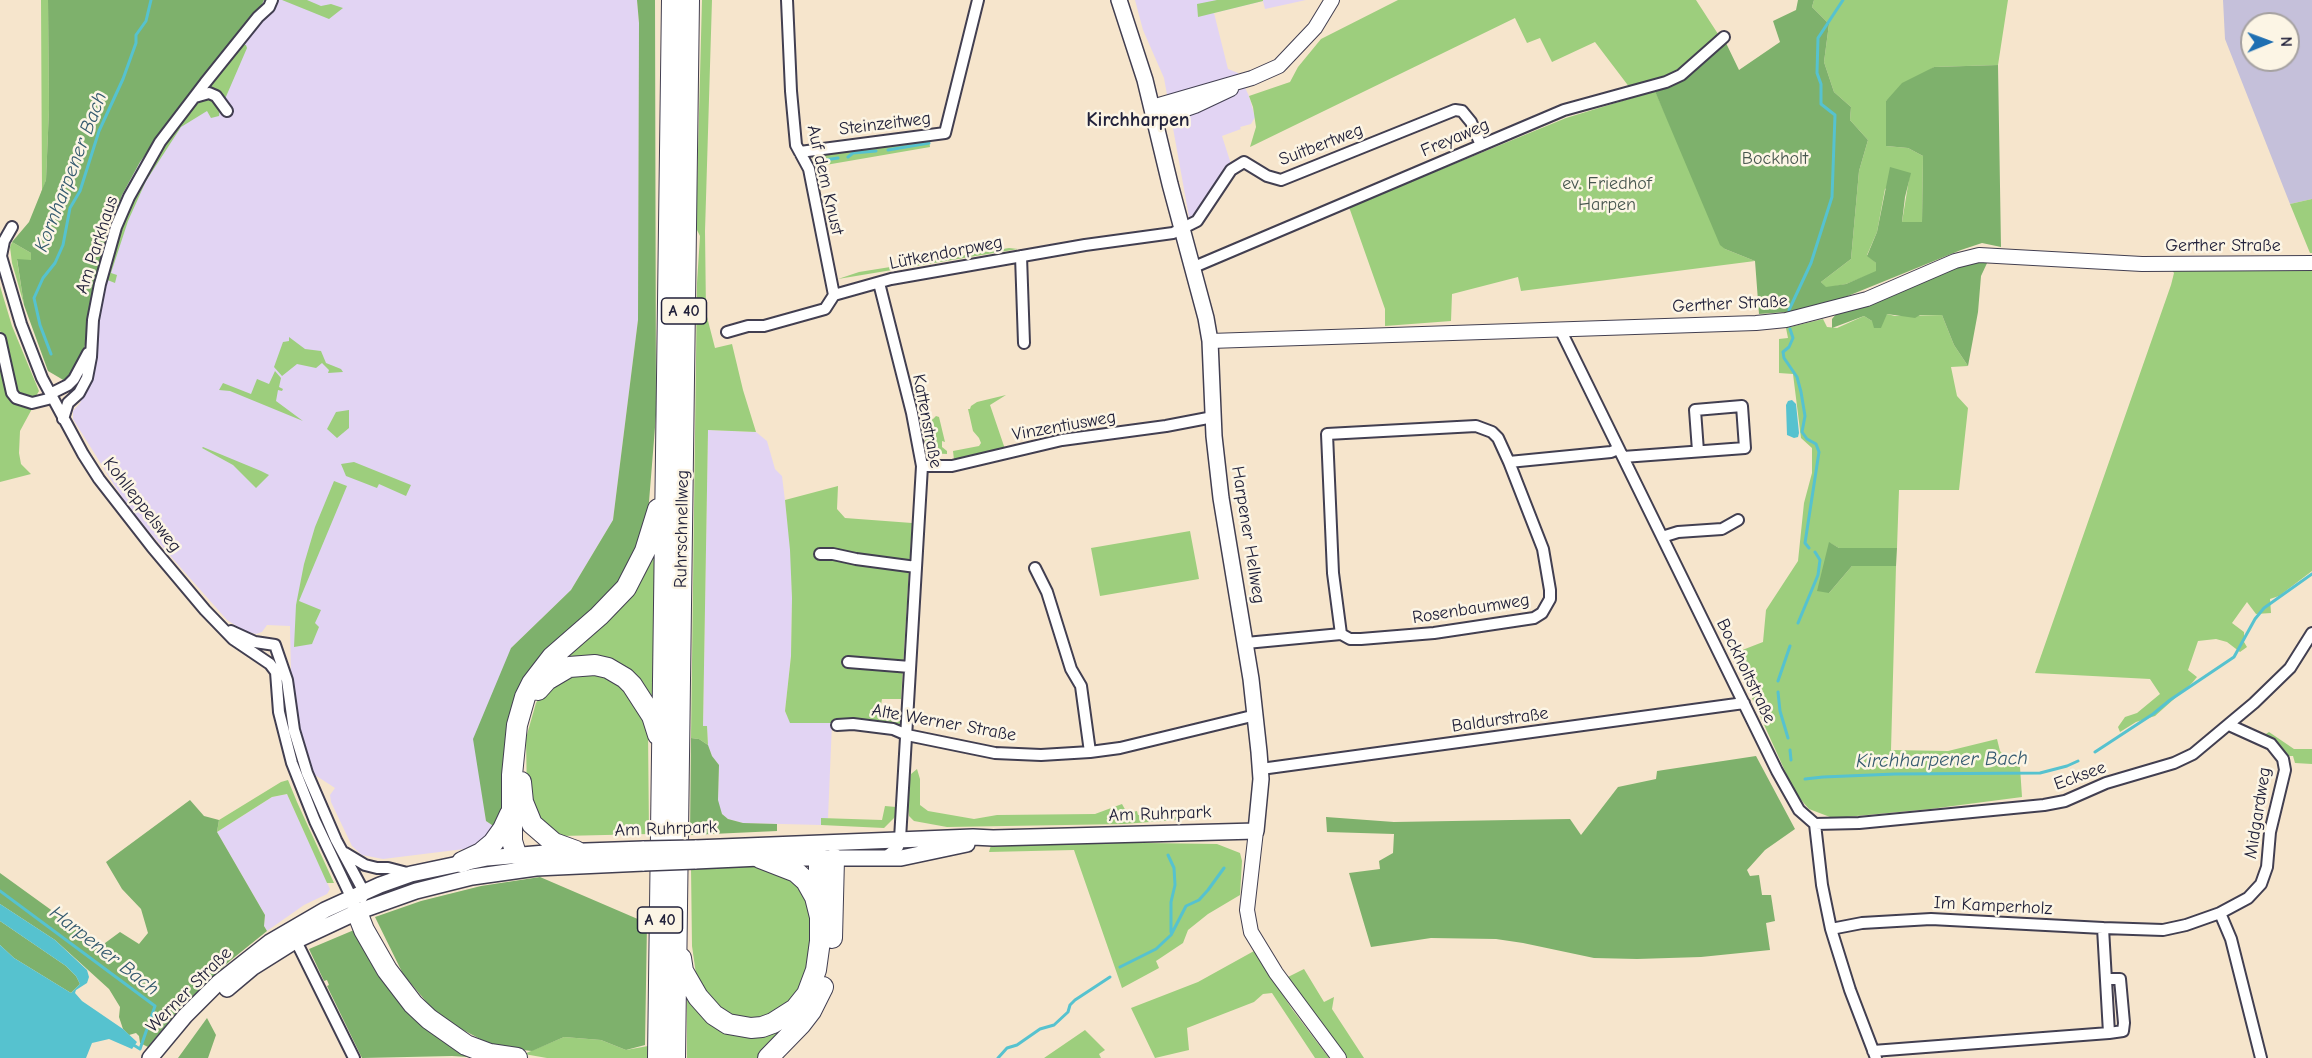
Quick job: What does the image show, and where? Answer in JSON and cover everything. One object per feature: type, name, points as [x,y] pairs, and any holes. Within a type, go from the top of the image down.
[{"type":"highway","name":"Ruhrschnellweg","points":[[658,1058],[670,0]]},
{"type":"highway","name":"Ruhrschnellweg","points":[[675,1058],[689,0]]},
{"type":"highway","points":[[516,855],[512,841],[511,802],[515,738],[525,697],[532,683],[552,657],[612,603],[636,571],[652,532],[665,462]]},
{"type":"highway","points":[[576,851],[544,836],[532,824],[523,802],[522,729],[534,695],[547,680],[569,667],[582,665],[608,668],[625,678],[652,716],[662,762]]},
{"type":"highway","points":[[462,862],[488,848],[497,838],[507,822],[511,802]]},
{"type":"highway","points":[[676,924],[684,970],[699,997],[714,1015],[728,1024],[751,1028],[762,1027],[784,1017],[795,1010],[807,994],[816,970],[823,853]]},
{"type":"highway","points":[[768,1058],[811,1011],[825,981],[831,960],[823,853]]},
{"type":"highway","points":[[760,858],[786,866],[806,881],[815,897],[820,916]]},
{"type":"highway","points":[[358,900],[364,930],[387,970],[413,1004],[429,1019],[466,1044],[490,1054],[517,1058]]},
{"type":"main road","name":"Harpener Hellweg","points":[[1119,0],[1154,113],[1182,230],[1202,298],[1210,341],[1213,417],[1221,498],[1256,715],[1261,769],[1256,831]]},
{"type":"main road","name":"Am Ruhrpark","points":[[695,855],[760,858],[823,853],[900,839],[1256,831]]},
{"type":"main road","name":"Am Ruhrpark","points":[[358,900],[536,868],[644,856],[823,853],[901,858],[993,838]]},
{"type":"main road","name":"Am Ruhrpark","points":[[358,900],[411,874],[462,862],[576,851],[644,856]]},
{"type":"main road","points":[[516,855],[536,868]]},
{"type":"main road","name":"Werner Straße","points":[[150,1058],[185,1016],[218,983],[293,935],[358,900]]},
{"type":"main road","name":"Werner Straße","points":[[161,1058],[185,1029],[229,987],[293,935]]},
{"type":"street","name":"Auf dem Knust","points":[[787,0],[796,145],[809,170],[834,295]]},
{"type":"street","name":"Steinzeitweg","points":[[800,152],[945,133],[978,0]]},
{"type":"street","points":[[1154,113],[1279,66],[1315,28],[1332,0]]},
{"type":"street","name":"Am Parkhaus","points":[[63,419],[68,403],[79,393],[87,378],[95,304],[116,227],[140,176],[160,142],[258,17],[271,4]]},
{"type":"street","name":"Freyaweg","points":[[1194,267],[1563,110],[1666,82],[1681,75],[1724,37]]},
{"type":"street","points":[[195,97],[209,93],[216,96],[226,111]]},
{"type":"street","name":"Suitbertweg","points":[[1182,230],[1197,221],[1231,170],[1244,162],[1267,176],[1281,180],[1455,110],[1462,111],[1471,122],[1481,145]]},
{"type":"street","name":"Kohlleppelsweg","points":[[12,228],[4,241],[1,254],[21,324],[51,396],[83,454],[118,506],[220,625],[250,652],[270,664],[276,672],[279,712],[292,764],[315,820],[358,900]]},
{"type":"street","name":"Lütkendorpweg","points":[[727,332],[748,326],[764,326],[825,309],[834,295],[913,274],[1182,230]]},
{"type":"street","name":"Gerther Straße","points":[[1210,341],[1756,323],[1798,318],[1868,299],[1955,261],[1979,255],[2133,264],[2312,263]]},
{"type":"street","points":[[1021,256],[1024,343]]},
{"type":"street","name":"Kattenstraße","points":[[879,283],[912,412],[922,466],[900,839]]},
{"type":"street","name":"Bockholtstraße","points":[[1560,329],[1777,771],[1799,810],[1815,824]]},
{"type":"street","points":[[0,339],[12,393],[16,398],[32,403],[51,396]]},
{"type":"street","name":"Am Parkhaus","points":[[51,396],[74,379],[90,350]]},
{"type":"street","points":[[1509,462],[1611,452],[1698,452],[1745,448],[1742,406],[1695,410],[1698,452]]},
{"type":"street","name":"Vinzentiusweg","points":[[922,466],[951,466],[1062,440],[1167,426],[1213,417]]},
{"type":"street","name":"Rosenbaumweg","points":[[1246,642],[1341,634],[1350,639],[1361,639],[1434,633],[1534,618],[1542,613],[1550,599],[1548,569],[1543,549],[1509,462],[1498,438],[1492,432],[1476,426],[1327,434],[1333,573],[1341,634]]},
{"type":"street","points":[[1662,537],[1678,532],[1722,529],[1738,520]]},
{"type":"street","points":[[820,554],[916,567]]},
{"type":"street","points":[[1035,568],[1047,592],[1071,669],[1081,686],[1090,752]]},
{"type":"street","name":"Kohlleppelsweg","points":[[220,625],[255,642],[275,645],[286,680],[294,730],[307,773],[343,851]]},
{"type":"street","name":"Ecksee","points":[[1815,824],[1859,823],[1972,813],[2065,801],[2106,783],[2174,763],[2193,754],[2229,725],[2290,668],[2312,633]]},
{"type":"street","points":[[848,662],[910,667]]},
{"type":"street","name":"Baldurstraße","points":[[1261,769],[1744,703]]},
{"type":"street","name":"Alte Werner Straße","points":[[837,725],[893,729],[907,735],[995,753],[1041,755],[1120,748],[1256,715]]},
{"type":"street","name":"Midgardweg","points":[[2103,928],[2163,930],[2198,922],[2248,898],[2264,878],[2270,832],[2284,770],[2283,759],[2271,744],[2229,725]]},
{"type":"street","points":[[1815,824],[1822,885],[1831,929],[1874,1055],[2123,1030],[2120,978],[2106,979]]},
{"type":"street","name":"Harpener Hellweg","points":[[1256,831],[1247,910],[1251,932],[1282,982],[1339,1058]]},
{"type":"street","points":[[884,858],[898,848],[900,839],[913,850],[934,852]]},
{"type":"street","points":[[343,851],[365,865],[411,874]]},
{"type":"street","points":[[343,851],[358,900]]},
{"type":"street","points":[[2220,913],[2231,939],[2261,1058]]},
{"type":"street","name":"Im Kamperholz","points":[[1831,929],[1862,923],[1931,919],[2103,928]]},
{"type":"street","points":[[2103,928],[2109,1033]]},
{"type":"street","points":[[293,935],[354,1058]]},
{"type":"shaded area","points":[[264,0],[637,0],[639,23],[638,320],[613,520],[571,590],[511,648],[481,786],[486,821],[495,827],[475,846],[464,849],[383,859],[362,855],[352,846],[331,802],[330,795],[335,788],[315,775],[312,778],[296,717],[291,675],[290,626],[267,625],[262,632],[256,634],[244,631],[227,620],[123,499],[73,419],[73,411],[81,402],[65,381],[84,351],[94,281],[122,195],[140,162],[198,83],[260,9]]},
{"type":"shaded area","points":[[1135,0],[1306,0],[1265,9],[1263,1],[1214,13],[1228,69],[1238,73],[1249,96],[1255,117],[1251,124],[1222,136],[1231,164],[1202,209],[1192,217],[1189,217],[1164,78],[1143,30]]},
{"type":"shaded area","points":[[2223,0],[2312,0],[2312,199],[2290,204],[2225,39]]},
{"type":"shaded area","points":[[708,430],[756,432],[767,441],[775,469],[782,476],[791,550],[792,598],[791,656],[785,711],[791,723],[832,723],[828,818],[821,818],[821,825],[743,823],[728,819],[722,814],[718,805],[719,765],[708,745],[707,727],[703,726]]},
{"type":"shaded area","points":[[287,794],[330,889],[327,894],[304,905],[267,931],[264,926],[265,915],[217,832],[272,797]]},
{"type":"green space","points":[[41,0],[48,0],[49,109],[46,180],[37,207],[42,190]]},
{"type":"green space","points":[[48,0],[264,0],[260,9],[198,83],[140,162],[122,195],[94,281],[84,351],[75,371],[65,381],[48,371],[24,305],[17,259],[31,260],[31,253],[12,242],[29,222],[46,180],[49,109]]},
{"type":"green space","points":[[282,0],[307,0],[321,6],[331,4],[343,8],[329,19]]},
{"type":"green space","points":[[637,0],[655,0],[656,415],[648,514],[635,562],[613,591],[533,670],[503,770],[501,811],[495,827],[486,821],[473,739],[511,648],[571,590],[613,520],[638,320],[639,23]]},
{"type":"green space","points":[[702,0],[712,0],[705,231],[706,313],[715,348],[732,344],[756,432],[708,430],[703,726],[707,726],[708,745],[699,739],[691,738],[697,283],[700,236],[696,228]]},
{"type":"green space","points":[[1217,0],[1263,1],[1198,17],[1197,4]]},
{"type":"green space","points":[[1398,0],[1696,0],[1718,34],[1677,71],[1652,83],[1630,88],[1595,42],[1552,62],[1540,38],[1527,43],[1515,18],[1250,147],[1256,127],[1249,96],[1290,82],[1298,67],[1321,39]]},
{"type":"green space","name":"Bockholt","points":[[1798,0],[1814,0],[1812,7],[1829,24],[1824,62],[1834,92],[1851,107],[1850,120],[1868,140],[1859,171],[1851,259],[1821,282],[1826,287],[1846,284],[1876,271],[1876,263],[1867,256],[1877,232],[1890,167],[1911,173],[1902,222],[1922,222],[1923,156],[1908,148],[1886,146],[1886,101],[1902,83],[1934,67],[1998,65],[2001,247],[1982,243],[1833,302],[1799,311],[1759,314],[1755,261],[1720,245],[1654,89],[1682,79],[1726,43],[1739,70],[1780,42],[1773,21],[1796,10]]},
{"type":"green space","points":[[1814,0],[2008,0],[1998,65],[1934,67],[1886,101],[1886,146],[1908,148],[1923,156],[1922,222],[1902,222],[1910,173],[1885,189],[1877,232],[1867,255],[1876,263],[1876,272],[1846,284],[1826,288],[1821,282],[1851,259],[1859,171],[1868,140],[1850,120],[1851,107],[1834,92],[1824,62],[1829,24],[1812,7]]},
{"type":"green space","points":[[243,44],[247,48],[225,99],[219,91],[210,87]]},
{"type":"green space","name":"ev. Friedhof Harpen","points":[[1655,91],[1725,249],[1755,261],[1521,291],[1518,277],[1452,294],[1451,321],[1385,326],[1385,309],[1349,207],[1566,118]]},
{"type":"green space","points":[[210,98],[220,107],[219,116],[211,118],[207,111],[181,127],[146,181],[128,221],[111,273],[117,275],[115,283],[105,279],[133,198],[167,140],[198,101]]},
{"type":"green space","points":[[929,139],[930,147],[814,167],[812,156]]},
{"type":"green space","points":[[2312,199],[2312,253],[2310,253],[2290,204]]},
{"type":"green space","points":[[12,242],[31,253],[31,261],[17,260],[24,305],[12,263],[10,247]]},
{"type":"green space","points":[[1009,248],[1018,249],[838,279],[859,272]]},
{"type":"green space","points":[[1988,261],[1981,276],[1978,312],[1968,366],[1954,345],[1942,315],[1920,315],[1915,318],[1887,314],[1881,328],[1874,328],[1872,321],[1864,316],[1832,328],[1832,319],[1838,312],[1960,264]]},
{"type":"green space","points":[[2312,267],[2312,571],[2279,596],[2270,599],[2271,613],[2256,614],[2247,602],[2232,623],[2244,632],[2244,642],[2247,647],[2240,652],[2227,642],[2216,639],[2198,641],[2188,670],[2197,677],[2192,683],[2155,716],[2136,722],[2120,732],[2118,727],[2125,717],[2137,713],[2160,694],[2150,679],[2035,673],[2171,285],[2174,273],[2172,270]]},
{"type":"green space","points":[[0,286],[12,326],[39,391],[31,398],[19,396],[14,387],[6,343],[0,331]]},
{"type":"green space","points":[[1887,314],[1895,316],[1942,315],[1954,345],[1968,366],[1951,367],[1957,396],[1968,408],[1959,490],[1899,490],[1897,548],[1839,548],[1830,543],[1827,557],[1829,593],[1852,566],[1896,566],[1891,750],[1948,751],[1997,739],[2000,751],[2011,763],[2020,767],[2022,797],[1930,809],[1830,817],[1809,809],[1795,793],[1732,654],[1763,642],[1766,610],[1798,561],[1804,503],[1812,473],[1812,448],[1801,438],[1793,374],[1779,373],[1779,339],[1788,338],[1786,328],[1823,319],[1827,327],[1837,328],[1864,316],[1872,321]]},
{"type":"green space","points":[[289,337],[305,349],[321,351],[326,363],[343,372],[328,373],[329,370],[322,363],[316,368],[297,364],[282,376],[274,367],[283,342],[289,341]]},
{"type":"green space","points":[[0,355],[8,395],[19,406],[33,407],[20,431],[19,453],[21,464],[31,474],[0,482]]},
{"type":"green space","points":[[275,371],[281,378],[279,387],[283,389],[278,390],[276,401],[303,421],[230,391],[219,390],[223,383],[251,394],[257,379],[269,384]]},
{"type":"green space","points":[[1006,395],[990,405],[1005,449],[954,460],[953,451],[979,446],[981,443],[973,431],[968,409],[977,402]]},
{"type":"green space","points":[[349,410],[349,428],[337,438],[327,429],[336,412]]},
{"type":"green space","points":[[936,416],[939,417],[945,442],[942,441],[942,447],[947,454],[929,453],[926,445],[921,418],[933,419]]},
{"type":"green space","points":[[203,447],[269,475],[256,488],[233,465]]},
{"type":"green space","points":[[354,462],[411,485],[406,496],[379,484],[377,488],[346,476],[341,464]]},
{"type":"green space","points":[[334,481],[347,486],[299,601],[321,610],[315,623],[319,627],[312,644],[294,647],[296,605],[304,564],[315,527]]},
{"type":"green space","points":[[838,486],[837,509],[845,518],[912,523],[901,699],[882,699],[880,711],[901,716],[901,726],[832,726],[832,723],[790,723],[785,711],[791,656],[792,598],[785,500]]},
{"type":"green space","points":[[1190,531],[1199,579],[1100,596],[1091,548]]},
{"type":"green space","points":[[655,539],[652,708],[629,675],[543,675]]},
{"type":"green space","points":[[1829,542],[1839,548],[1897,548],[1896,566],[1852,566],[1829,593],[1817,591]]},
{"type":"green space","points":[[596,670],[631,692],[648,731],[649,834],[561,836],[546,828],[527,800],[526,738],[536,703],[545,688],[557,678]]},
{"type":"green space","points":[[2269,732],[2294,749],[2312,749],[2312,764],[2295,763],[2293,756],[2281,756],[2261,737]]},
{"type":"green space","points":[[691,738],[699,739],[708,745],[719,765],[718,800],[722,814],[728,819],[743,823],[777,824],[777,831],[690,835]]},
{"type":"green space","points":[[1756,756],[1795,829],[1765,850],[1747,870],[1750,876],[1759,875],[1762,895],[1771,895],[1775,921],[1766,923],[1770,950],[1701,957],[1637,959],[1594,958],[1496,939],[1431,938],[1371,947],[1349,873],[1380,869],[1379,861],[1393,853],[1394,834],[1327,832],[1326,817],[1394,822],[1570,819],[1581,835],[1618,787],[1656,779],[1657,771]]},
{"type":"green space","points":[[917,769],[920,779],[920,805],[928,811],[974,819],[997,815],[1095,814],[1122,804],[1127,813],[1137,811],[1138,815],[1177,817],[1177,820],[1124,824],[947,827],[914,821],[909,816],[907,795],[911,774]]},
{"type":"green space","points":[[288,780],[334,883],[327,883],[287,794],[272,797],[217,832],[219,820]]},
{"type":"green space","points":[[190,800],[204,816],[219,820],[217,832],[265,915],[264,926],[267,931],[231,960],[181,1007],[148,1047],[140,1043],[136,1033],[129,1035],[123,1029],[119,1017],[120,1007],[109,989],[55,940],[0,904],[0,873],[101,946],[120,932],[139,944],[148,933],[141,909],[122,889],[106,862]]},
{"type":"green space","points":[[885,806],[896,807],[895,817],[884,828],[821,825],[821,818],[882,820]]},
{"type":"green space","points":[[1081,842],[1217,844],[1240,853],[1242,861],[1240,895],[1208,914],[1188,930],[1183,943],[1156,961],[1159,968],[1122,988],[1074,850],[989,852],[991,845]]},
{"type":"green space","points":[[761,865],[790,873],[812,904],[809,975],[784,1012],[744,1021],[719,1011],[697,981],[692,946],[691,868]]},
{"type":"green space","points":[[540,877],[647,923],[645,1045],[626,1050],[601,1040],[564,1037],[532,1051],[495,1047],[439,1017],[403,974],[375,917],[421,901],[481,886]]},
{"type":"green space","points":[[0,921],[66,966],[80,984],[71,993],[14,958],[0,945]]},
{"type":"green space","points":[[354,930],[401,1001],[485,1058],[452,1056],[362,1058],[327,986],[329,985],[327,980],[324,981],[309,949]]},
{"type":"green space","points":[[1254,951],[1292,1009],[1329,1058],[1315,1058],[1272,993],[1263,994],[1254,1002],[1187,1028],[1189,1050],[1155,1058],[1131,1008],[1198,982]]},
{"type":"green space","points":[[1304,969],[1324,1002],[1334,997],[1332,1009],[1364,1058],[1344,1058],[1332,1044],[1288,977]]},
{"type":"green space","points":[[817,986],[761,1058],[687,1058],[687,989],[741,1032]]},
{"type":"green space","points":[[207,1018],[216,1035],[208,1058],[178,1058]]},
{"type":"green space","points":[[1085,1030],[1105,1050],[1099,1054],[1101,1058],[1044,1058]]},
{"type":"green space","points":[[564,1037],[601,1040],[626,1050],[648,1046],[648,1058],[547,1058],[524,1054]]},
{"type":"water","points":[[1792,400],[1796,404],[1799,433],[1798,437],[1794,438],[1787,435],[1786,405]]},
{"type":"water","points":[[0,904],[55,940],[87,970],[89,977],[87,983],[75,993],[82,1001],[123,1029],[137,1042],[132,1049],[109,1039],[92,1043],[86,1058],[0,1058],[0,945],[14,958],[71,993],[80,984],[66,966],[0,921]]},
{"type":"waterway","name":"Kornharpener Bach","points":[[51,354],[40,325],[34,298],[63,245],[70,208],[80,191],[99,131],[123,79],[136,43],[136,35],[146,21],[151,0]]},
{"type":"waterway","name":"Kirchharpener Bach","points":[[1789,310],[1811,263],[1832,197],[1835,115],[1821,104],[1821,84],[1817,73],[1818,38],[1843,0]]},
{"type":"waterway","points":[[888,150],[929,143]]},
{"type":"waterway","points":[[848,157],[853,153],[876,151]]},
{"type":"waterway","points":[[818,161],[838,158]]},
{"type":"waterway","name":"Kirchharpener Bach","points":[[1790,329],[1793,338],[1789,347],[1783,352],[1784,358],[1797,377],[1801,392],[1805,416],[1802,432],[1807,439],[1816,444],[1819,452],[1805,543],[1809,548]]},
{"type":"waterway","name":"Kirchharpener Bach","points":[[1798,623],[1818,575],[1820,560],[1815,552]]},
{"type":"waterway","name":"Kirchharpener Bach","points":[[2095,752],[2234,657],[2255,619],[2264,608],[2312,574]]},
{"type":"waterway","name":"Kirchharpener Bach","points":[[1778,681],[1790,646]]},
{"type":"waterway","name":"Kirchharpener Bach","points":[[1778,692],[1780,711],[1788,738]]},
{"type":"waterway","name":"Kirchharpener Bach","points":[[1790,750],[1791,760]]},
{"type":"waterway","name":"Kirchharpener Bach","points":[[1805,779],[1895,774],[2040,773],[2078,761]]},
{"type":"waterway","points":[[1168,855],[1174,868],[1175,885],[1171,902],[1171,932]]},
{"type":"waterway","name":"Kirchharpener Bach","points":[[1120,967],[1156,949],[1171,935],[1186,906],[1199,900],[1224,868]]},
{"type":"waterway","name":"Harpener Bach","points":[[0,891],[155,1006],[140,1049],[132,1044]]},
{"type":"waterway","name":"Kirchharpener Bach","points":[[998,1058],[1007,1048],[1017,1045],[1040,1029],[1054,1025],[1068,1012],[1075,1000],[1110,977]]},
{"type":"district","name":"Kirchharpen","points":[[1138,120]]}]
